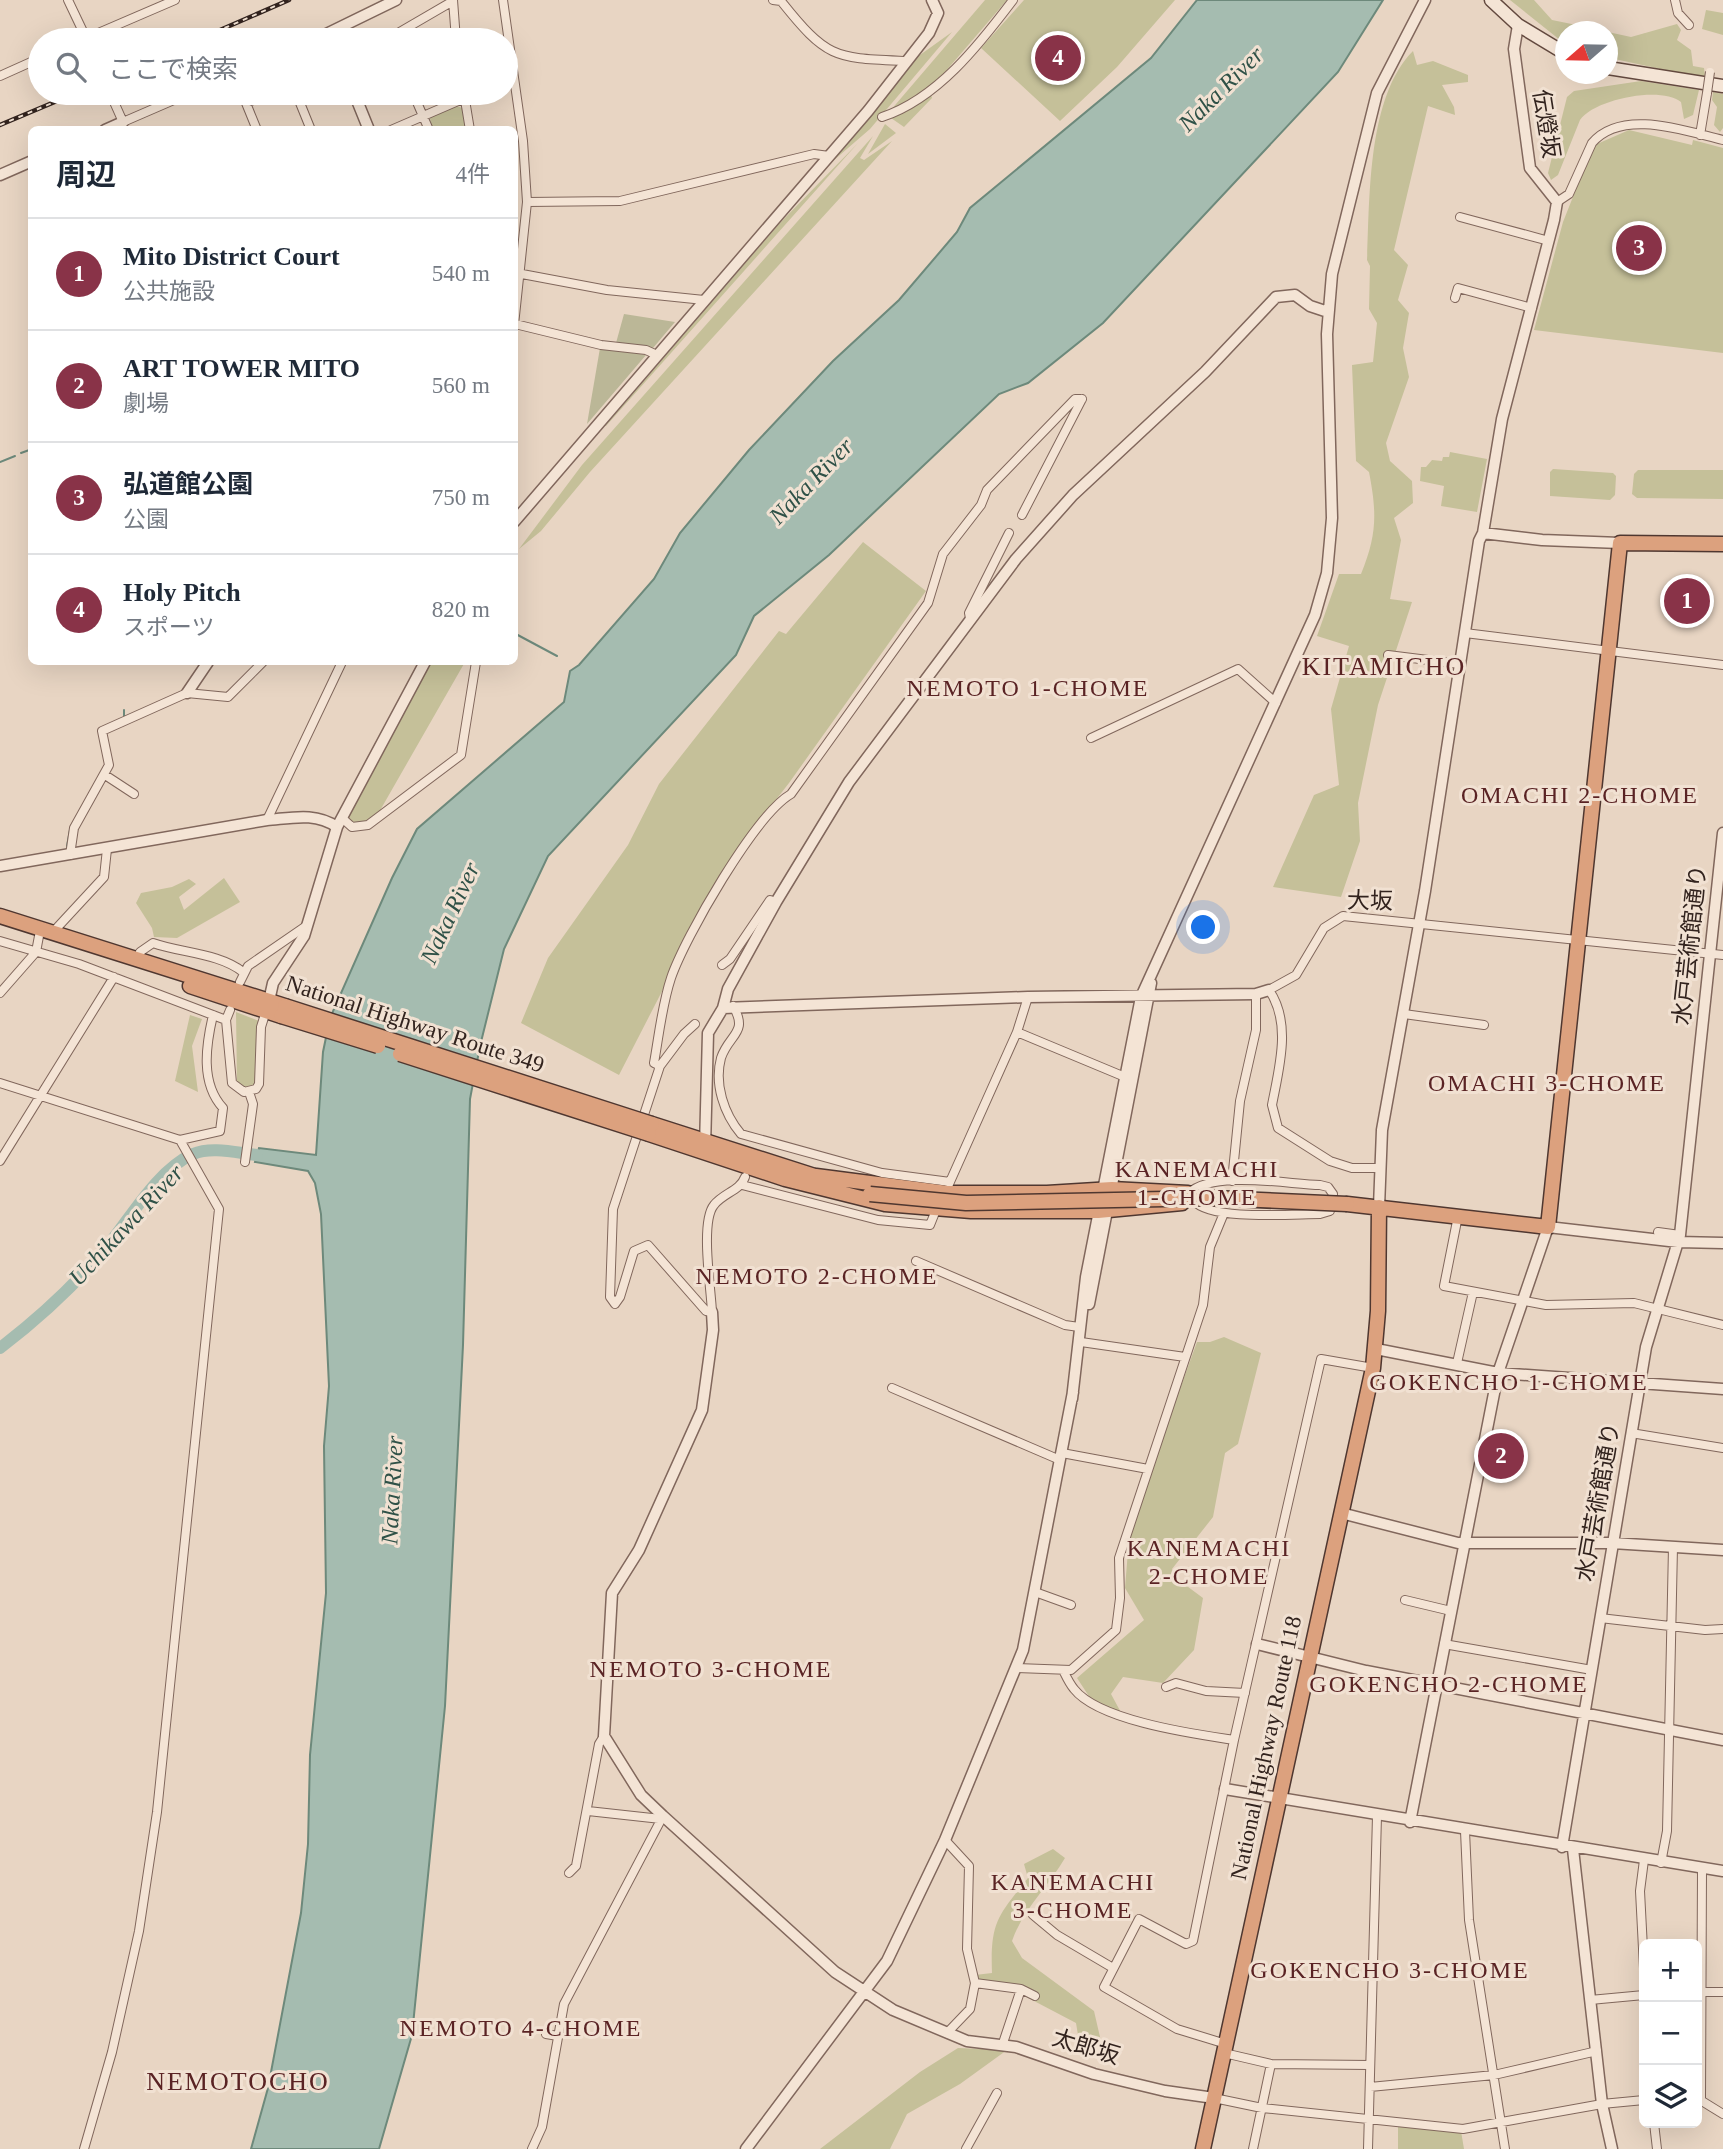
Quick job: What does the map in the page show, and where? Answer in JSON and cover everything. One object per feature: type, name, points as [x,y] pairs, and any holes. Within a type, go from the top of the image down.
[{"type":"highway","points":[[1379,1207],[1548,1227],[1620,543],[1723,544]]},
{"type":"highway","name":"National Highway Route 349","points":[[0,916],[54,931],[267,1006]]},
{"type":"highway","name":"National Highway Route 349","points":[[0,926],[283,1011],[885,1204],[936,1210],[1103,1210],[1192,1197]]},
{"type":"highway","name":"National Highway Route 349","points":[[815,1181],[1048,1193],[1107,1189],[1192,1197],[1323,1201]]},
{"type":"highway","name":"National Highway Route 349","points":[[815,1181],[870,1194],[966,1203],[1214,1198],[1379,1207]]},
{"type":"highway","name":"National Highway Route 118","points":[[1203,2149],[1373,1368],[1376,1349],[1379,1207]]},
{"type":"main road","points":[[1491,0],[1518,25],[1555,47]]},
{"type":"main road","points":[[1618,70],[1723,86]]},
{"type":"street","points":[[68,0],[80,28]]},
{"type":"street","points":[[112,28],[175,0]]},
{"type":"street","points":[[346,28],[396,0]]},
{"type":"street","points":[[408,28],[453,0],[455,28]]},
{"type":"street","points":[[503,0],[507,28]]},
{"type":"street","points":[[773,0],[782,1],[807,34],[827,50],[857,60],[907,61]]},
{"type":"street","points":[[518,517],[829,156],[907,61],[929,33],[938,13],[932,0]]},
{"type":"street","points":[[882,117],[933,89],[983,38],[1013,0]]},
{"type":"street","points":[[1107,1189],[1125,1077],[1145,997],[1177,915],[1315,615],[1327,573],[1332,518],[1328,312],[1335,258],[1372,109],[1384,76],[1425,0]]},
{"type":"street","points":[[1675,0],[1678,13],[1689,25]]},
{"type":"street","name":"伝燈坂","points":[[1518,25],[1514,49],[1530,168],[1556,202]]},
{"type":"street","points":[[0,76],[28,63]]},
{"type":"street","points":[[1700,135],[1710,71]]},
{"type":"street","points":[[115,105],[123,122]]},
{"type":"street","points":[[114,126],[162,105]]},
{"type":"street","points":[[247,105],[255,126]]},
{"type":"street","points":[[301,105],[309,126]]},
{"type":"street","points":[[359,105],[367,126]]},
{"type":"street","points":[[419,105],[428,126]]},
{"type":"street","points":[[400,126],[445,105]]},
{"type":"street","points":[[466,105],[469,126]]},
{"type":"street","points":[[518,105],[527,202],[522,274],[518,284]]},
{"type":"street","points":[[1379,1207],[1380,1168],[1389,1086],[1420,922],[1479,541],[1483,533],[1502,419],[1555,220],[1556,202],[1569,194],[1592,143],[1604,134],[1631,124],[1723,140]]},
{"type":"street","points":[[527,202],[620,201],[814,154],[829,156]]},
{"type":"street","points":[[0,175],[28,163]]},
{"type":"street","points":[[1460,217],[1549,241]]},
{"type":"street","points":[[522,274],[607,290],[704,300]]},
{"type":"street","points":[[1455,298],[1458,288],[1532,308]]},
{"type":"street","points":[[1028,997],[1017,1032],[948,1188],[756,1144],[741,1134],[728,1119],[721,1098],[721,1060],[740,1028],[740,1018],[728,1007],[728,989],[776,902],[857,771],[970,618],[1016,559],[1073,495],[1205,372],[1276,297],[1295,295],[1310,306],[1328,312]]},
{"type":"street","points":[[518,325],[601,345],[646,350],[657,355]]},
{"type":"street","points":[[660,1066],[654,1063],[671,978],[733,861],[771,812],[791,794],[928,603],[940,560],[981,505],[987,490],[1074,398],[1082,399],[1022,516]]},
{"type":"street","points":[[970,618],[969,613],[1009,533]]},
{"type":"street","points":[[1483,533],[1542,540],[1620,543]]},
{"type":"street","points":[[1465,633],[1723,665]]},
{"type":"street","points":[[1388,655],[1460,664]]},
{"type":"street","points":[[187,694],[206,665]]},
{"type":"street","points":[[70,855],[74,828],[109,765],[102,731],[187,694],[228,697],[260,665]]},
{"type":"street","points":[[267,820],[338,665]]},
{"type":"street","points":[[230,1010],[226,1020],[232,1083],[240,1091],[248,1092],[259,1084],[261,1027],[274,984],[298,948],[340,822],[423,665]]},
{"type":"street","points":[[0,866],[267,820],[317,817],[352,827],[368,825],[461,755],[476,665]]},
{"type":"street","points":[[1091,738],[1238,669],[1276,703]]},
{"type":"street","points":[[105,775],[134,794]]},
{"type":"street","name":"水戸芸術館通り","points":[[1612,2149],[1602,2104],[1591,2000],[1568,1848],[1585,1713],[1639,1384],[1679,1238],[1723,833]]},
{"type":"street","points":[[54,931],[104,877],[107,849]]},
{"type":"street","points":[[722,965],[730,958],[770,900],[776,902]]},
{"type":"street","name":"大坂","points":[[1269,990],[1296,975],[1324,928],[1343,916],[1723,955]]},
{"type":"street","points":[[240,982],[243,972],[308,923]]},
{"type":"street","points":[[0,993],[36,952],[38,936]]},
{"type":"street","points":[[0,941],[114,977],[226,1020]]},
{"type":"street","points":[[141,952],[153,943],[226,963],[243,972]]},
{"type":"street","points":[[0,1161],[114,977]]},
{"type":"street","points":[[705,1148],[707,1040],[713,1022],[728,1007],[1028,997],[1255,994],[1269,990],[1280,1005],[1282,1025],[1272,1105],[1278,1128],[1330,1161],[1352,1168],[1380,1168]]},
{"type":"street","points":[[1232,1181],[1240,1101],[1256,1030],[1255,994]]},
{"type":"street","points":[[1072,1399],[1079,1327],[1145,997]]},
{"type":"street","points":[[1404,1014],[1483,1025]]},
{"type":"street","points":[[0,1083],[180,1140],[220,1131],[223,1108],[209,1090],[207,1038],[213,1015]]},
{"type":"street","points":[[695,1024],[660,1066],[613,1209],[610,1297],[615,1304],[620,1297],[634,1251],[648,1245],[706,1311],[712,1312]]},
{"type":"street","points":[[1017,1032],[1125,1077]]},
{"type":"street","points":[[245,1163],[253,1104],[248,1092]]},
{"type":"street","points":[[84,2149],[112,2052],[139,1931],[157,1812],[219,1209],[191,1164],[180,1140]]},
{"type":"street","points":[[569,1872],[576,1866],[599,1744],[604,1736],[612,1593],[639,1550],[702,1410],[713,1330],[707,1216],[721,1198],[744,1181],[878,1220],[930,1225],[936,1210]]},
{"type":"street","points":[[1232,1181],[1324,1186],[1333,1194],[1331,1208],[1320,1214],[1224,1213],[1200,1207],[1192,1197],[1207,1182],[1232,1181]]},
{"type":"street","points":[[746,2149],[866,1993],[887,1961],[946,1840],[1017,1668],[1035,1592],[1072,1399],[1103,1210]]},
{"type":"street","points":[[1017,1668],[1071,1670],[1116,1630],[1119,1558],[1203,1306],[1210,1247],[1224,1213]]},
{"type":"street","points":[[1458,1216],[1444,1286],[1522,1302],[1570,1306],[1634,1303],[1723,1325]]},
{"type":"street","points":[[1410,1822],[1435,1683],[1498,1373],[1548,1227],[1723,1244]]},
{"type":"street","points":[[1658,1232],[1679,1238]]},
{"type":"street","points":[[916,1261],[1065,1325],[1079,1327]]},
{"type":"street","points":[[1457,1363],[1473,1292]]},
{"type":"street","points":[[1081,1342],[1185,1357]]},
{"type":"street","points":[[1376,1349],[1498,1373],[1723,1389]]},
{"type":"street","points":[[1370,2065],[1271,2064],[1177,2029],[1104,1987],[1139,1919],[1186,1944],[1193,1941],[1234,1740],[1321,1359],[1373,1368]]},
{"type":"street","points":[[892,1388],[1061,1457],[1149,1469]]},
{"type":"street","points":[[1631,1433],[1723,1448]]},
{"type":"street","points":[[1340,1513],[1465,1543],[1612,1543],[1723,1550]]},
{"type":"street","points":[[1661,1863],[1667,1830],[1673,1547]]},
{"type":"street","points":[[1035,1592],[1071,1605]]},
{"type":"street","points":[[1405,1600],[1451,1611]]},
{"type":"street","points":[[1600,1618],[1723,1629]]},
{"type":"street","points":[[1256,1644],[1308,1658],[1723,1740]]},
{"type":"street","points":[[1444,1644],[1592,1670]]},
{"type":"street","points":[[1063,1670],[1075,1691],[1109,1711],[1177,1732],[1234,1740]]},
{"type":"street","points":[[1166,1687],[1176,1682],[1206,1691],[1245,1693]]},
{"type":"street","name":"太郎坂","points":[[604,1736],[641,1795],[662,1818],[835,1972],[893,2010],[967,2041],[1002,2046],[1106,2077],[1214,2098]]},
{"type":"street","points":[[1225,1789],[1410,1822],[1702,1870],[1723,1871]]},
{"type":"street","points":[[533,2149],[542,2127],[559,2020],[570,1989],[662,1818],[588,1811]]},
{"type":"street","points":[[1368,2149],[1377,1816]]},
{"type":"street","points":[[1465,1831],[1469,1920],[1505,2149]]},
{"type":"street","points":[[946,1840],[970,1866],[967,1949],[975,1983],[970,2010],[947,2033]]},
{"type":"street","points":[[1642,1939],[1640,1891],[1644,1860]]},
{"type":"street","points":[[1700,1939],[1702,1870]]},
{"type":"street","points":[[1033,1915],[1113,1968]]},
{"type":"street","points":[[975,1983],[1021,1989],[1035,1996]]},
{"type":"street","points":[[1002,2046],[1021,1989]]},
{"type":"street","points":[[1702,1992],[1723,1992]]},
{"type":"street","points":[[1591,2000],[1639,1995]]},
{"type":"street","points":[[1699,2002],[1699,2065]]},
{"type":"street","points":[[546,2034],[558,2036]]},
{"type":"street","points":[[1370,2087],[1494,2075],[1597,2052]]},
{"type":"street","points":[[1253,2149],[1271,2064]]},
{"type":"street","points":[[966,2149],[997,2093]]},
{"type":"street","points":[[1214,2098],[1262,2108],[1463,2129],[1602,2104],[1639,2100]]},
{"type":"street","points":[[1702,2100],[1723,2114]]},
{"type":"street","points":[[1655,2128],[1657,2149]]},
{"type":"shaded area","points":[[985,0],[1007,0],[933,86],[890,111]]},
{"type":"shaded area","points":[[1024,0],[1175,0],[1117,67],[1060,121],[981,48]]},
{"type":"shaded area","points":[[1510,0],[1534,0],[1552,20],[1557,21],[1555,36]]},
{"type":"shaded area","points":[[1706,10],[1723,13],[1723,35],[1702,29]]},
{"type":"shaded area","points":[[1677,24],[1681,30],[1677,40],[1691,50],[1693,66],[1704,68],[1705,76],[1702,78],[1618,60],[1618,34],[1631,37]]},
{"type":"shaded area","points":[[952,32],[870,129],[826,167],[913,60]]},
{"type":"shaded area","points":[[1413,51],[1417,65],[1433,61],[1468,75],[1468,82],[1442,85],[1454,107],[1455,115],[1428,106],[1394,250],[1408,265],[1398,300],[1409,313],[1403,348],[1409,377],[1386,443],[1390,461],[1412,481],[1413,503],[1394,518],[1401,540],[1390,599],[1412,602],[1378,705],[1358,803],[1360,841],[1341,897],[1273,887],[1314,795],[1339,785],[1331,709],[1349,646],[1317,636],[1339,574],[1361,574],[1373,535],[1374,512],[1369,472],[1356,461],[1352,365],[1373,362],[1377,323],[1369,309],[1370,266],[1367,260],[1374,150],[1387,94],[1398,71]]},
{"type":"shaded area","points":[[1641,81],[1699,90],[1693,115],[1684,119],[1681,102],[1659,95],[1629,97],[1599,106],[1580,120],[1558,175],[1551,180],[1548,173],[1567,97],[1574,91]]},
{"type":"shaded area","points":[[930,92],[932,98],[904,127],[891,118]]},
{"type":"shaded area","points":[[1713,92],[1723,94],[1723,128],[1720,132],[1714,125],[1717,107],[1712,100]]},
{"type":"shaded area","points":[[457,106],[462,108],[465,126],[431,126],[430,118]]},
{"type":"shaded area","points":[[885,124],[896,133],[868,154]]},
{"type":"shaded area","points":[[1629,130],[1692,145],[1693,140],[1723,148],[1723,353],[1534,330],[1563,222],[1590,154],[1597,144]]},
{"type":"shaded area","points":[[873,136],[860,158],[864,160],[892,141],[590,472],[541,531],[519,549],[582,465]]},
{"type":"shaded area","points":[[858,143],[606,426],[605,426],[779,224]]},
{"type":"shaded area","points":[[624,314],[675,322],[653,348],[616,343]]},
{"type":"shaded area","points":[[600,348],[646,355],[587,424]]},
{"type":"shaded area","points":[[1450,452],[1487,459],[1477,512],[1441,506],[1444,486],[1420,481],[1421,467],[1426,467],[1432,460],[1442,461],[1443,457],[1449,457]]},
{"type":"shaded area","points":[[1553,469],[1613,473],[1616,476],[1615,495],[1610,500],[1550,496],[1550,472]]},
{"type":"shaded area","points":[[1638,470],[1723,470],[1723,499],[1637,498],[1632,494],[1634,474]]},
{"type":"shaded area","points":[[863,542],[926,591],[789,783],[730,859],[619,1075],[521,1023],[548,958],[628,845],[659,784],[779,631],[786,634]]},
{"type":"shaded area","points":[[428,665],[463,665],[378,814],[360,825],[345,818]]},
{"type":"shaded area","points":[[224,878],[240,902],[177,938],[154,937],[152,928],[136,903],[141,893],[172,887],[189,879],[196,884],[179,897],[184,910]]},
{"type":"shaded area","points":[[236,1012],[259,1021],[258,1078],[254,1085],[241,1088],[237,1083]]},
{"type":"shaded area","points":[[190,1015],[202,1019],[192,1046],[198,1092],[175,1081]]},
{"type":"shaded area","points":[[1224,1337],[1261,1353],[1238,1444],[1225,1453],[1213,1517],[1172,1569],[1176,1578],[1203,1598],[1194,1650],[1163,1683],[1123,1677],[1111,1694],[1124,1718],[1100,1713],[1077,1678],[1144,1620],[1125,1588],[1130,1526],[1197,1342],[1210,1342]]},
{"type":"shaded area","points":[[1053,1849],[1065,1858],[1029,1908],[1012,1941],[1022,1958],[1094,2011],[1103,2050],[1078,2035],[1076,2023],[1000,1983],[976,1982],[975,1975],[992,1973],[995,1931],[1003,1911],[1028,1878],[1024,1864]]},
{"type":"shaded area","points":[[958,2048],[1007,2050],[960,2084],[907,2114],[890,2149],[820,2149],[920,2072]]},
{"type":"shaded area","points":[[1398,2125],[1461,2131],[1464,2149],[1398,2149]]},
{"type":"water","name":"Naka River","points":[[1197,0],[1383,0],[1338,72],[1103,323],[1028,383],[999,394],[829,555],[754,616],[736,655],[548,856],[504,949],[470,1099],[463,1345],[445,1706],[412,2035],[379,2149],[251,2149],[268,2088],[301,1913],[308,1844],[310,1755],[326,1593],[324,1446],[329,1386],[321,1214],[315,1183],[308,1171],[255,1162],[259,1148],[316,1155],[323,1052],[330,1018],[392,878],[417,829],[564,702],[570,671],[579,665],[654,579],[680,533],[749,450],[833,361],[899,300],[957,232],[970,208],[1151,58]]},
{"type":"waterway","points":[[21,453],[28,450]]},
{"type":"waterway","points":[[0,462],[15,456]]},
{"type":"waterway","points":[[518,635],[557,656]]},
{"type":"waterway","points":[[124,710],[124,717]]},
{"type":"waterway","points":[[67,846],[70,830]]},
{"type":"waterway","name":"Uchikawa River","points":[[0,1348],[82,1275],[156,1183],[180,1161],[193,1154],[208,1151],[257,1155]]},
{"type":"railway","points":[[225,28],[289,0]]},
{"type":"railway","points":[[0,125],[48,105]]},
{"type":"place","name":"Holy Pitch","points":[[1058,58]]},
{"type":"place","name":"弘道館公園","points":[[1639,248]]},
{"type":"place","name":"Mito District Court","points":[[1687,601]]},
{"type":"place","name":"ART TOWER MITO","points":[[1501,1456]]},
{"type":"district","name":"KITAMICHO","points":[[1384,666]]},
{"type":"district","name":"NEMOTO 1-CHOME","points":[[1028,688]]},
{"type":"district","name":"OMACHI 2-CHOME","points":[[1580,795]]},
{"type":"district","name":"OMACHI 3-CHOME","points":[[1547,1083]]},
{"type":"district","name":"KANEMACHI 1-CHOME","points":[[1197,1183]]},
{"type":"district","name":"NEMOTO 2-CHOME","points":[[817,1276]]},
{"type":"district","name":"GOKENCHO 1-CHOME","points":[[1509,1382]]},
{"type":"district","name":"KANEMACHI 2-CHOME","points":[[1209,1562]]},
{"type":"district","name":"NEMOTO 3-CHOME","points":[[711,1669]]},
{"type":"district","name":"GOKENCHO 2-CHOME","points":[[1449,1684]]},
{"type":"district","name":"KANEMACHI 3-CHOME","points":[[1073,1896]]},
{"type":"district","name":"GOKENCHO 3-CHOME","points":[[1390,1970]]},
{"type":"district","name":"NEMOTO 4-CHOME","points":[[521,2028]]},
{"type":"district","name":"NEMOTOCHO","points":[[238,2081]]}]
